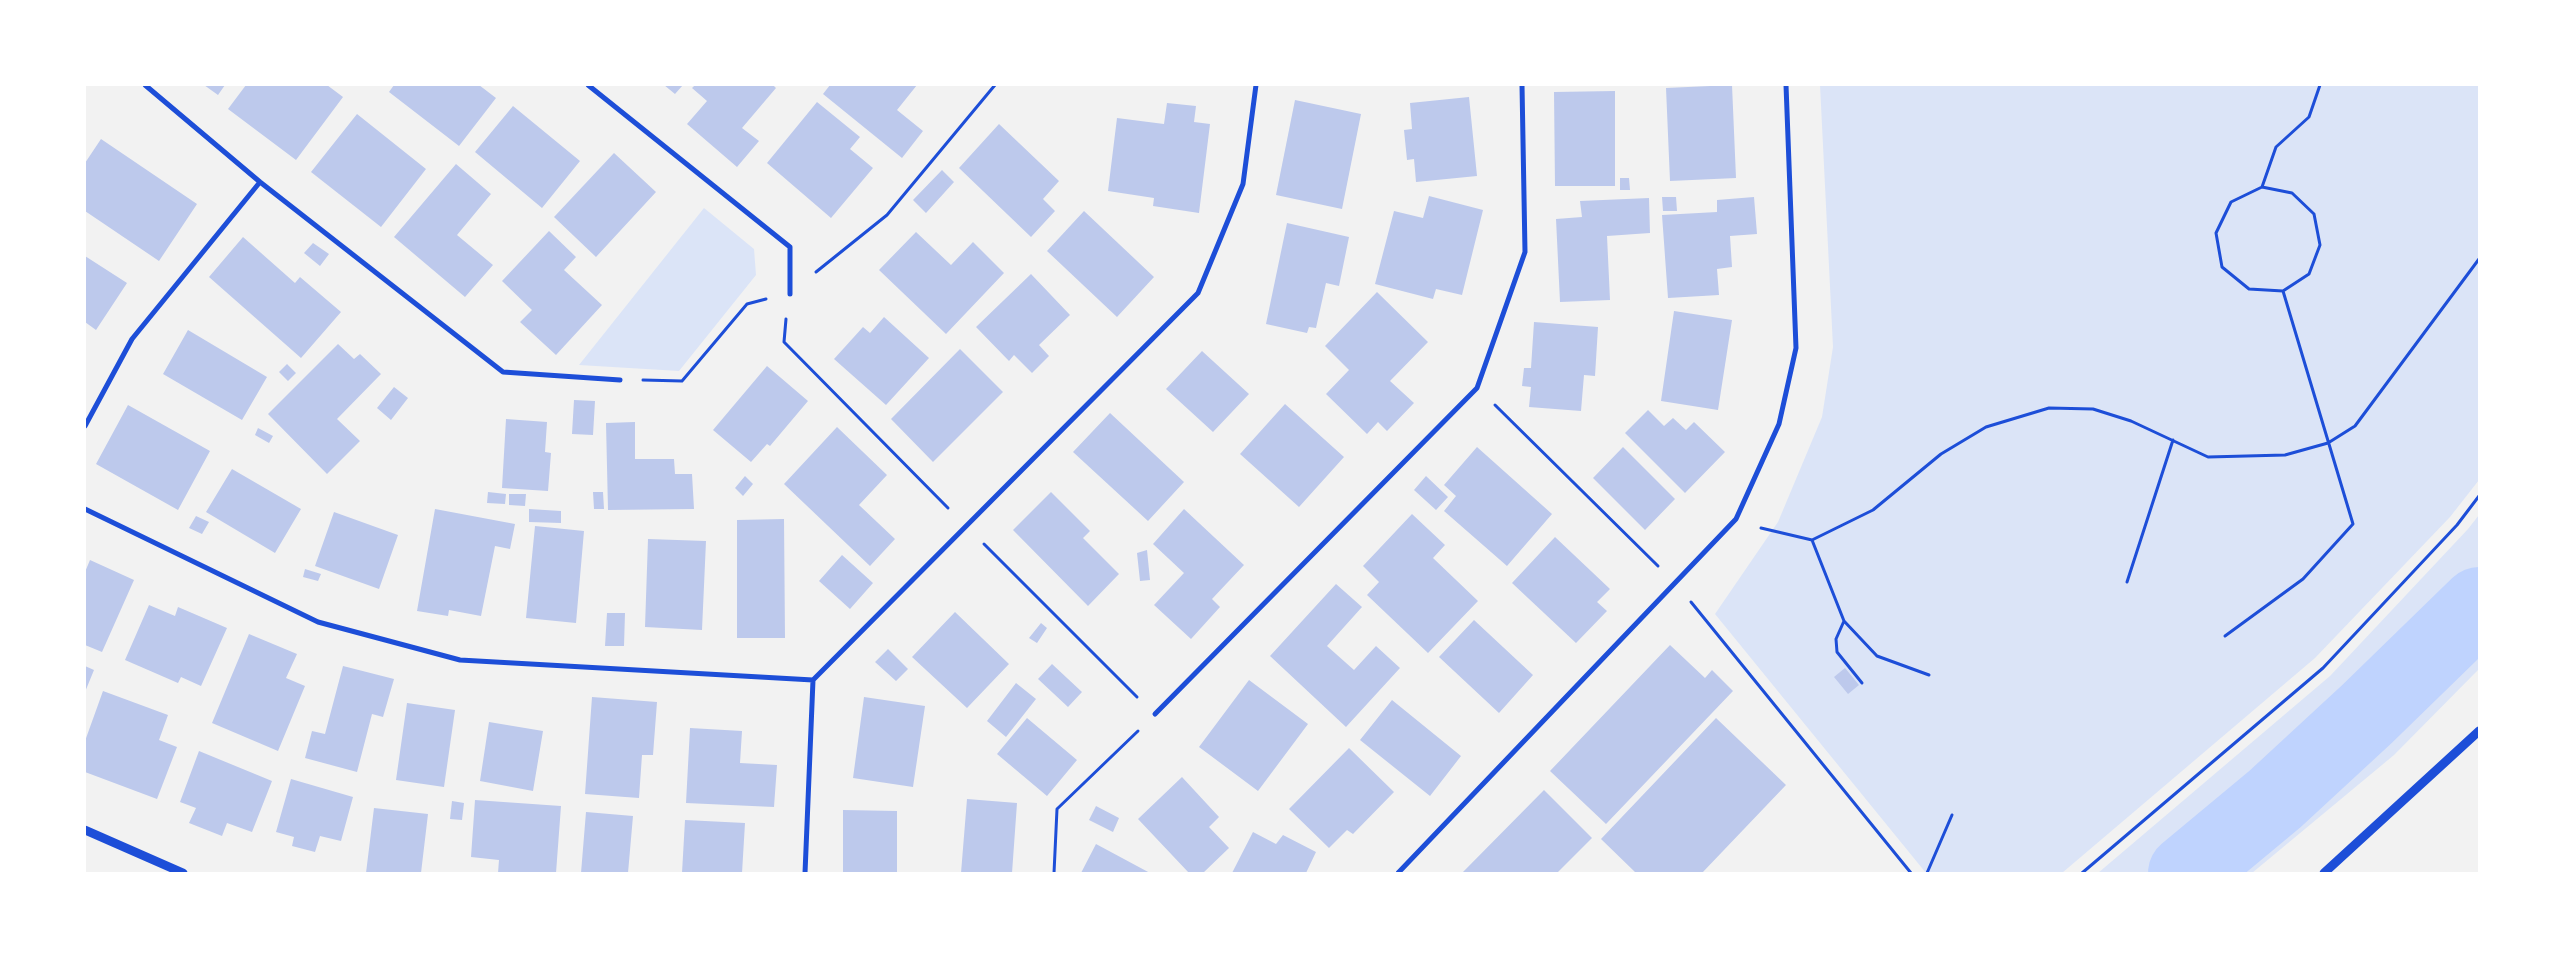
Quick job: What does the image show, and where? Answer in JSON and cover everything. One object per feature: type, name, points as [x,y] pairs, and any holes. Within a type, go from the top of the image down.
[{"type":"street","points":[[145,85],[260,182],[503,372],[620,380]]},
{"type":"street","points":[[588,85],[790,247],[790,294]]},
{"type":"street","points":[[805,873],[813,680],[1198,293],[1243,184],[1256,85]]},
{"type":"street","points":[[1155,714],[1477,388],[1525,252],[1522,85]]},
{"type":"street","points":[[1398,873],[1736,518],[1779,424],[1796,348],[1786,85]]},
{"type":"street","points":[[85,426],[132,339],[260,182]]},
{"type":"street","points":[[85,509],[318,622],[460,660],[813,680]]},
{"type":"street","points":[[2324,873],[2479,731]]},
{"type":"street","points":[[85,830],[184,873]]},
{"type":"path","points":[[620,380],[682,381],[747,304],[790,294],[887,215],[995,85]]},
{"type":"path","points":[[2262,187],[2276,147],[2309,117],[2320,85]]},
{"type":"path","points":[[2262,187],[2292,193],[2314,214],[2319,237],[2320,245],[2309,274],[2283,291],[2249,289],[2222,267],[2216,233],[2231,202],[2262,187]]},
{"type":"path","points":[[1761,528],[1812,540],[1873,510],[1941,454],[1986,427],[2049,408],[2093,409],[2131,421],[2208,457],[2285,455],[2328,442],[2355,426],[2479,259]]},
{"type":"path","points":[[2225,636],[2303,579],[2353,524],[2283,291]]},
{"type":"path","points":[[1477,388],[1676,583],[1911,873]]},
{"type":"path","points":[[2127,582],[2173,440]]},
{"type":"path","points":[[2082,873],[2323,668],[2457,524],[2479,496]]},
{"type":"path","points":[[1812,540],[1844,621],[1877,656],[1929,675]]},
{"type":"path","points":[[1844,621],[1836,639],[1836,652],[1862,683]]},
{"type":"path","points":[[1054,873],[1056,809],[1155,714]]},
{"type":"path","points":[[1927,873],[1952,816]]},
{"type":"shaded area","points":[[1820,85],[2479,85],[2479,480],[2450,517],[2315,658],[2062,873],[1926,873],[1715,614],[1778,522],[1822,417],[1833,347]]},
{"type":"shaded area","points":[[704,208],[754,249],[756,275],[679,371],[579,365]]},
{"type":"shaded area","points":[[2479,515],[2479,669],[2394,755],[2252,873],[2098,873],[2330,676]]},
{"type":"building","points":[[204,85],[225,85],[218,95]]},
{"type":"building","points":[[246,85],[327,85],[343,97],[296,160],[228,109]]},
{"type":"building","points":[[394,85],[479,85],[496,98],[459,146],[389,92]]},
{"type":"building","points":[[664,85],[683,85],[675,94]]},
{"type":"building","points":[[695,85],[773,85],[776,88],[742,128],[759,141],[737,167],[687,124],[707,101],[692,88]]},
{"type":"building","points":[[830,85],[917,85],[897,110],[923,131],[902,158],[823,94]]},
{"type":"building","points":[[1732,85],[1736,178],[1670,181],[1666,88]]},
{"type":"building","points":[[1615,91],[1615,186],[1555,186],[1554,92]]},
{"type":"building","points":[[1469,97],[1477,176],[1416,182],[1414,159],[1407,160],[1404,130],[1412,129],[1410,103]]},
{"type":"building","points":[[1295,100],[1361,114],[1342,209],[1276,195]]},
{"type":"building","points":[[817,102],[860,137],[850,149],[873,168],[831,218],[767,163]]},
{"type":"building","points":[[1167,103],[1196,106],[1194,122],[1210,124],[1199,213],[1153,206],[1154,198],[1108,191],[1117,118],[1164,124]]},
{"type":"building","points":[[513,106],[580,161],[542,208],[475,152]]},
{"type":"building","points":[[357,114],[426,169],[381,227],[311,172]]},
{"type":"building","points":[[999,124],[1059,181],[1043,199],[1055,211],[1031,237],[959,168]]},
{"type":"building","points":[[101,139],[197,204],[159,261],[85,211],[85,163]]},
{"type":"building","points":[[614,153],[656,192],[596,257],[554,217]]},
{"type":"building","points":[[456,164],[491,194],[457,235],[493,265],[465,297],[394,237]]},
{"type":"building","points":[[942,170],[954,182],[926,213],[913,200]]},
{"type":"building","points":[[1620,178],[1629,178],[1630,190],[1620,190]]},
{"type":"building","points":[[1429,196],[1483,210],[1462,295],[1436,289],[1433,299],[1375,284],[1394,211],[1423,218]]},
{"type":"building","points":[[1662,197],[1676,197],[1677,211],[1663,211]]},
{"type":"building","points":[[1754,197],[1757,234],[1730,236],[1732,267],[1717,269],[1719,295],[1668,298],[1662,215],[1717,212],[1717,200]]},
{"type":"building","points":[[1649,198],[1650,233],[1607,236],[1610,300],[1560,302],[1556,219],[1582,217],[1580,201]]},
{"type":"building","points":[[1084,211],[1154,277],[1117,317],[1047,251]]},
{"type":"building","points":[[1287,223],[1349,237],[1339,286],[1326,283],[1316,328],[1309,327],[1307,333],[1266,324]]},
{"type":"building","points":[[549,231],[576,257],[564,270],[602,305],[556,355],[520,322],[532,310],[502,281]]},
{"type":"building","points":[[916,232],[951,265],[973,242],[1004,273],[946,334],[879,270]]},
{"type":"building","points":[[243,237],[295,283],[300,277],[341,312],[301,358],[209,277]]},
{"type":"building","points":[[313,243],[329,254],[320,266],[304,253]]},
{"type":"building","points":[[85,256],[127,283],[96,330],[85,322]]},
{"type":"building","points":[[1031,274],[1070,315],[1039,345],[1049,356],[1032,373],[1014,355],[1009,361],[976,327]]},
{"type":"building","points":[[1377,292],[1428,342],[1390,381],[1414,403],[1387,431],[1378,422],[1367,434],[1326,394],[1349,370],[1325,346]]},
{"type":"building","points":[[1674,311],[1732,320],[1718,410],[1661,401]]},
{"type":"building","points":[[884,317],[929,358],[886,405],[834,359],[863,327],[870,333]]},
{"type":"building","points":[[1534,322],[1598,327],[1595,376],[1584,375],[1581,411],[1529,407],[1531,387],[1522,386],[1524,368],[1531,368]]},
{"type":"building","points":[[188,330],[267,377],[242,420],[163,374]]},
{"type":"building","points":[[338,344],[354,359],[360,354],[381,374],[337,419],[360,441],[327,474],[268,414]]},
{"type":"building","points":[[960,349],[1003,392],[933,462],[891,419]]},
{"type":"building","points":[[1202,351],[1249,394],[1213,432],[1166,389]]},
{"type":"building","points":[[287,364],[296,373],[288,381],[279,372]]},
{"type":"building","points":[[767,366],[808,401],[770,446],[767,444],[751,462],[713,430]]},
{"type":"building","points":[[394,387],[408,398],[391,420],[377,408]]},
{"type":"building","points":[[574,400],[595,401],[593,435],[572,434]]},
{"type":"building","points":[[1285,404],[1344,457],[1299,507],[1240,454]]},
{"type":"building","points":[[128,405],[210,451],[178,510],[96,464]]},
{"type":"building","points":[[1648,410],[1664,426],[1673,418],[1686,430],[1694,422],[1725,452],[1685,493],[1625,433]]},
{"type":"building","points":[[1110,413],[1184,482],[1148,521],[1073,452]]},
{"type":"building","points":[[506,419],[547,422],[545,452],[551,453],[548,491],[502,488]]},
{"type":"building","points":[[635,422],[635,459],[674,459],[675,474],[692,474],[694,509],[608,510],[606,423]]},
{"type":"building","points":[[837,427],[887,475],[859,505],[895,539],[870,566],[784,484]]},
{"type":"building","points":[[258,428],[273,436],[269,443],[255,435]]},
{"type":"building","points":[[1477,447],[1552,514],[1507,566],[1444,511],[1456,496],[1444,485]]},
{"type":"building","points":[[1623,447],[1675,499],[1645,530],[1593,478]]},
{"type":"building","points":[[232,469],[301,509],[275,553],[206,512]]},
{"type":"building","points":[[745,476],[753,484],[743,496],[735,488]]},
{"type":"building","points":[[1426,476],[1448,497],[1436,510],[1414,490]]},
{"type":"building","points":[[488,492],[506,494],[505,504],[487,503]]},
{"type":"building","points":[[593,492],[603,492],[604,509],[594,509]]},
{"type":"building","points":[[1051,492],[1090,531],[1083,538],[1119,574],[1088,606],[1013,530]]},
{"type":"building","points":[[509,494],[526,494],[525,506],[509,505]]},
{"type":"building","points":[[435,509],[515,524],[510,549],[495,546],[481,616],[449,610],[448,616],[417,611]]},
{"type":"building","points":[[529,509],[561,511],[561,523],[529,522]]},
{"type":"building","points":[[1184,509],[1244,565],[1212,599],[1220,607],[1191,639],[1154,605],[1184,573],[1153,544]]},
{"type":"building","points":[[334,512],[398,535],[379,589],[315,566]]},
{"type":"building","points":[[1412,514],[1445,545],[1433,558],[1478,601],[1428,653],[1367,595],[1379,582],[1363,566]]},
{"type":"building","points":[[196,516],[209,522],[202,534],[189,528]]},
{"type":"building","points":[[784,519],[785,638],[737,638],[737,520]]},
{"type":"building","points":[[535,526],[584,531],[576,623],[526,618]]},
{"type":"building","points":[[1555,537],[1610,589],[1597,602],[1607,611],[1576,643],[1512,583]]},
{"type":"building","points":[[648,539],[706,541],[702,630],[645,627]]},
{"type":"building","points":[[1147,550],[1150,580],[1140,581],[1137,553]]},
{"type":"building","points":[[842,555],[873,583],[850,609],[819,581]]},
{"type":"building","points":[[90,560],[134,580],[102,652],[85,645],[85,572]]},
{"type":"building","points":[[305,569],[321,574],[318,581],[303,577]]},
{"type":"building","points":[[1336,584],[1362,607],[1327,646],[1354,670],[1376,646],[1400,668],[1346,727],[1270,656]]},
{"type":"building","points":[[149,605],[175,616],[178,607],[227,628],[201,686],[181,677],[178,683],[125,660]]},
{"type":"building","points":[[955,612],[1009,664],[967,708],[912,657]]},
{"type":"building","points":[[607,613],[625,613],[624,646],[605,646]]},
{"type":"building","points":[[1474,620],[1533,675],[1499,713],[1439,657]]},
{"type":"building","points":[[1041,623],[1047,628],[1037,643],[1029,638]]},
{"type":"building","points":[[249,634],[297,654],[286,678],[305,686],[278,751],[212,723]]},
{"type":"building","points":[[1670,645],[1705,678],[1712,670],[1733,691],[1606,824],[1550,771]]},
{"type":"building","points":[[888,649],[908,669],[896,681],[875,662]]},
{"type":"building","points":[[1052,664],[1082,692],[1068,707],[1038,679]]},
{"type":"building","points":[[85,666],[94,670],[85,692]]},
{"type":"building","points":[[343,666],[394,679],[383,717],[372,714],[357,772],[305,758],[312,731],[325,734]]},
{"type":"building","points":[[1845,668],[1859,685],[1848,694],[1834,677]]},
{"type":"building","points":[[1249,680],[1308,724],[1258,791],[1199,747]]},
{"type":"building","points":[[1016,683],[1036,699],[1006,737],[987,721]]},
{"type":"building","points":[[103,691],[168,715],[159,740],[177,747],[157,799],[85,772],[85,741]]},
{"type":"building","points":[[592,697],[657,702],[653,755],[642,755],[639,798],[585,794]]},
{"type":"building","points":[[864,697],[925,706],[913,787],[853,778]]},
{"type":"building","points":[[1392,700],[1461,756],[1430,796],[1360,740]]},
{"type":"building","points":[[407,703],[455,710],[444,787],[396,780]]},
{"type":"building","points":[[1027,718],[1077,760],[1047,796],[997,754]]},
{"type":"building","points":[[1716,718],[1786,785],[1702,873],[1636,873],[1601,839]]},
{"type":"building","points":[[489,722],[543,731],[533,791],[480,781]]},
{"type":"building","points":[[690,728],[742,731],[740,763],[777,765],[774,807],[686,803]]},
{"type":"building","points":[[1349,748],[1394,792],[1353,834],[1347,830],[1329,848],[1289,809]]},
{"type":"building","points":[[199,751],[272,781],[252,832],[227,823],[222,836],[189,823],[196,808],[180,802]]},
{"type":"building","points":[[1182,777],[1219,817],[1209,827],[1229,848],[1203,873],[1189,873],[1138,819]]},
{"type":"building","points":[[291,779],[353,797],[341,841],[320,836],[315,852],[292,846],[294,837],[276,832]]},
{"type":"building","points":[[1544,790],[1592,838],[1557,873],[1462,873]]},
{"type":"building","points":[[967,799],[1017,803],[1012,873],[961,873]]},
{"type":"building","points":[[475,800],[561,806],[556,873],[498,873],[499,860],[471,857]]},
{"type":"building","points":[[452,801],[464,803],[462,820],[450,819]]},
{"type":"building","points":[[1096,806],[1119,818],[1113,832],[1089,820]]},
{"type":"building","points":[[374,808],[428,814],[421,873],[366,873]]},
{"type":"building","points":[[843,810],[897,811],[897,873],[843,873]]},
{"type":"building","points":[[586,812],[633,816],[628,873],[581,873]]},
{"type":"building","points":[[685,820],[745,823],[742,873],[682,873]]},
{"type":"building","points":[[1253,832],[1276,844],[1283,835],[1316,852],[1306,873],[1232,873]]},
{"type":"building","points":[[1096,844],[1150,873],[1081,873]]},
{"type":"waterway","points":[[2186,873],[2275,799],[2367,714],[2479,605]]}]
